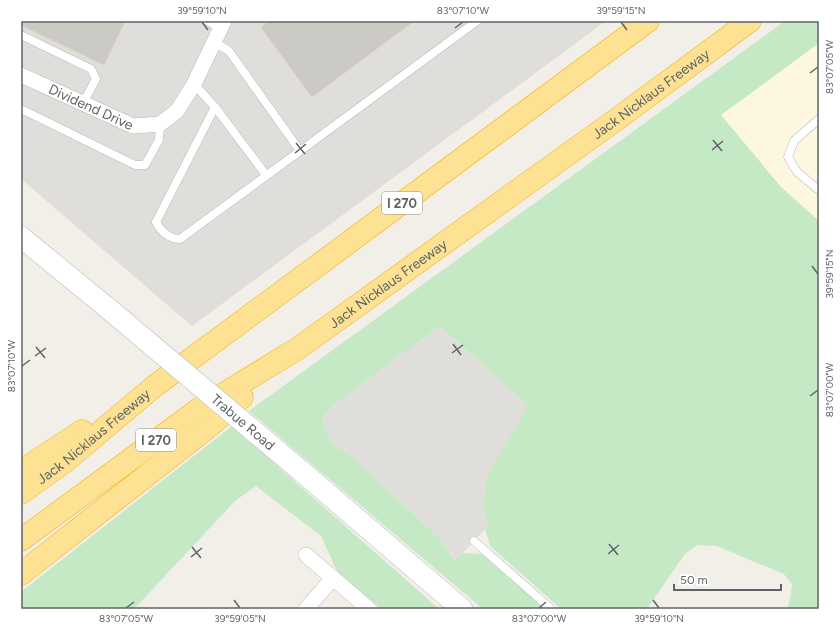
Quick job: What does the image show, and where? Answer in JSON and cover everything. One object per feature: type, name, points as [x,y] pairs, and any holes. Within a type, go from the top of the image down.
[{"type":"highway","name":"Jack Nicklaus Freeway","points":[[21,493],[63,462],[156,385],[648,21]]},
{"type":"highway","name":"Jack Nicklaus Freeway","points":[[21,540],[199,409],[297,349],[617,119],[750,21]]},
{"type":"highway","points":[[21,574],[211,425],[297,349]]},
{"type":"highway","points":[[21,471],[156,385]]},
{"type":"main road","name":"Trabue Road","points":[[21,237],[300,470],[462,609]]},
{"type":"street","points":[[160,124],[177,111],[194,84],[222,25]]},
{"type":"street","name":"Dividend Drive","points":[[21,75],[132,126],[160,124]]},
{"type":"street","points":[[306,555],[369,609]]},
{"type":"street","points":[[306,609],[333,578]]},
{"type":"lane","points":[[207,21],[222,25]]},
{"type":"lane","points":[[215,107],[156,222],[161,231],[174,239],[180,238],[477,21]]},
{"type":"lane","points":[[21,36],[91,69],[96,79],[83,103]]},
{"type":"lane","points":[[214,42],[229,51],[300,151]]},
{"type":"lane","points":[[194,84],[215,107],[266,175]]},
{"type":"lane","points":[[21,109],[135,165],[145,165],[159,140],[160,124]]},
{"type":"lane","points":[[819,119],[794,141],[788,157],[797,172],[819,190]]},
{"type":"lane","points":[[474,541],[551,609]]},
{"type":"shaded area","points":[[21,21],[606,21],[192,326],[21,179]]},
{"type":"shaded area","points":[[819,43],[819,221],[781,187],[721,115]]},
{"type":"shaded area","points":[[440,326],[528,405],[488,474],[482,506],[489,525],[456,560],[440,539],[352,457],[331,442],[322,418],[336,403]]},
{"type":"green space","points":[[785,21],[819,21],[819,43],[721,115],[781,187],[819,221],[819,609],[787,609],[792,584],[784,574],[717,546],[697,545],[684,555],[647,609],[561,609],[490,546],[485,529],[489,525],[482,506],[488,474],[528,405],[440,326],[336,403],[322,418],[331,442],[352,457],[440,539],[455,560],[463,553],[482,554],[545,609],[483,609],[249,411]]},
{"type":"green space","points":[[232,426],[439,609],[381,609],[337,571],[321,536],[256,486],[235,501],[134,609],[21,609],[21,592]]},
{"type":"building","points":[[21,21],[125,21],[104,65],[21,25]]},
{"type":"building","points":[[269,21],[414,21],[312,97],[261,27]]}]
